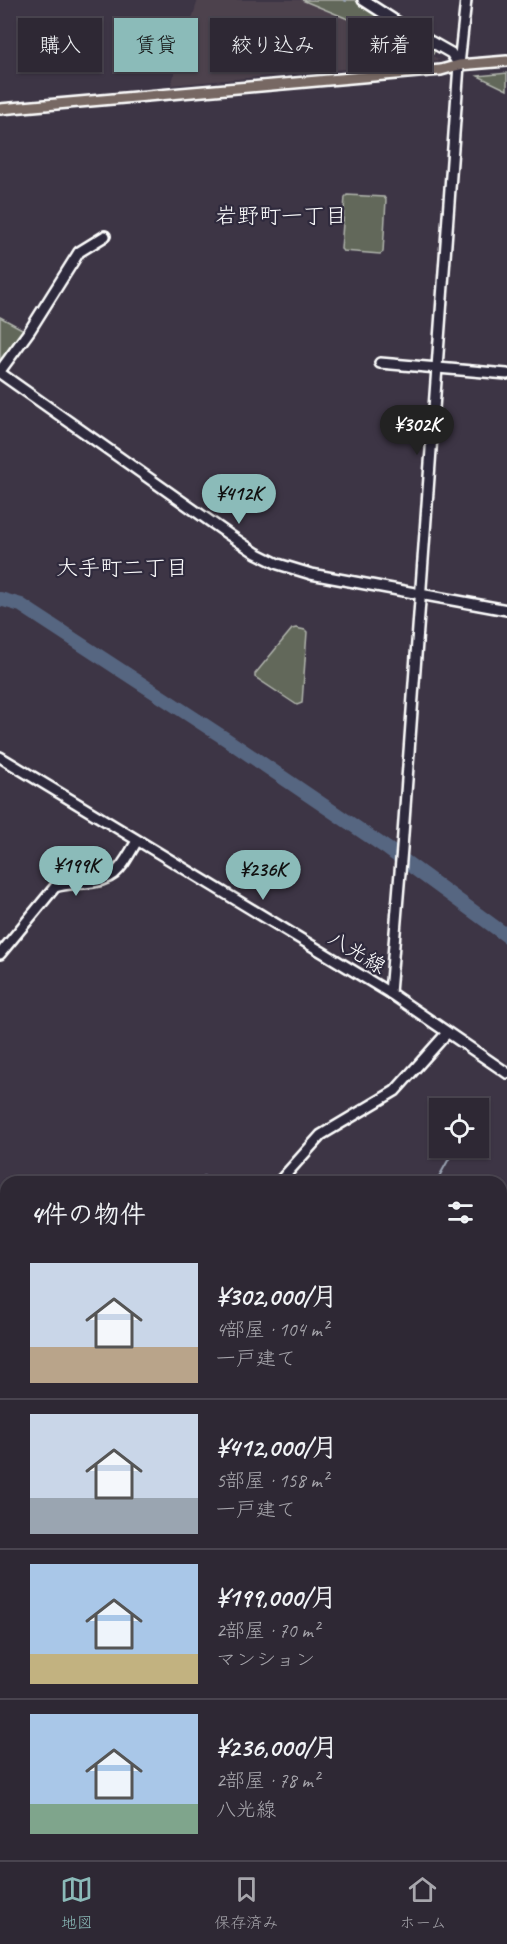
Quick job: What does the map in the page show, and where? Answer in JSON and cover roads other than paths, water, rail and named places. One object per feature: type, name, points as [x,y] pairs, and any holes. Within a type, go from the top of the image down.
[{"type":"main road","points":[[0,109],[441,70],[459,65],[507,61]]},
{"type":"street","points":[[363,0],[451,53],[459,65]]},
{"type":"street","points":[[390,993],[459,65],[466,0]]},
{"type":"street","points":[[105,236],[79,252],[30,330],[0,372],[256,553],[278,564],[311,574],[507,610]]},
{"type":"street","points":[[380,363],[507,374]]},
{"type":"street","name":"八光線","points":[[0,757],[390,993],[507,1073]]},
{"type":"street","points":[[0,954],[55,887],[106,880],[118,871],[137,841]]},
{"type":"street","points":[[284,1176],[321,1135],[396,1091],[447,1033]]},
{"type":"waterway","points":[[0,599],[21,605],[226,739],[388,849],[507,936]]},
{"type":"waterway","points":[[439,1176],[449,1158]]},
{"type":"district","name":"岩野町一丁目","points":[[281,216]]},
{"type":"district","name":"大手町二丁目","points":[[122,568]]}]
